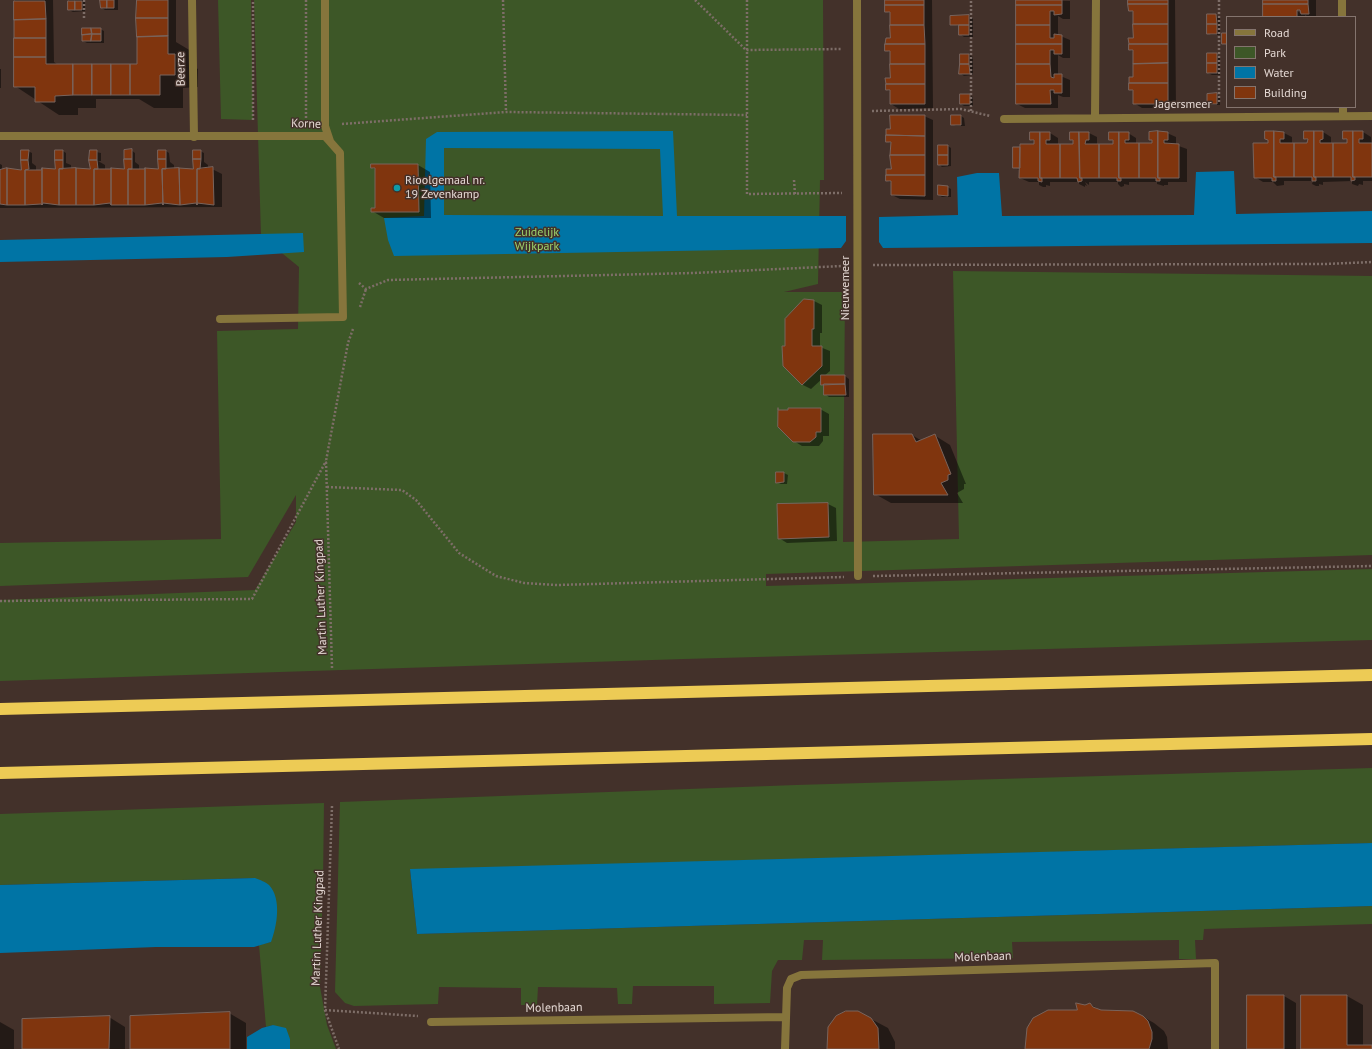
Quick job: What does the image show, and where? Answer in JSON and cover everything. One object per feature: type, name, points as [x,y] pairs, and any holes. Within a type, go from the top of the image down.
[{"type":"highway","points":[[0,709],[1372,675]]},
{"type":"highway","points":[[0,773],[1372,739]]},
{"type":"street","name":"Beerze","points":[[192,0],[194,137]]},
{"type":"street","points":[[325,0],[325,126],[330,142]]},
{"type":"street","name":"Nieuwemeer","points":[[857,0],[858,576]]},
{"type":"street","points":[[1095,117],[1096,0]]},
{"type":"street","points":[[1342,0],[1342,16]]},
{"type":"street","points":[[1343,108],[1344,116]]},
{"type":"street","name":"Jagersmeer","points":[[1004,119],[1095,117],[1372,116]]},
{"type":"street","name":"Korne","points":[[0,136],[325,136],[340,153],[343,317],[220,319]]},
{"type":"street","name":"Molenbaan","points":[[785,1049],[787,988],[791,979],[801,975],[1215,963],[1216,1049]]},
{"type":"street","name":"Molenbaan","points":[[431,1022],[785,1017]]},
{"type":"path","points":[[84,0],[84,20]]},
{"type":"path","points":[[252,114],[253,0]]},
{"type":"path","points":[[306,0],[306,135]]},
{"type":"path","points":[[503,0],[506,112]]},
{"type":"path","points":[[695,0],[746,50],[857,49]]},
{"type":"path","points":[[747,0],[747,194],[858,193]]},
{"type":"path","points":[[971,0],[971,112]]},
{"type":"path","points":[[1219,0],[1219,117]]},
{"type":"path","points":[[857,111],[961,109],[1004,119]]},
{"type":"path","points":[[325,126],[506,112],[747,114]]},
{"type":"path","points":[[794,180],[795,194]]},
{"type":"path","points":[[359,309],[366,289],[388,280],[694,273],[858,265],[1326,264],[1372,262]]},
{"type":"path","points":[[343,270],[366,289]]},
{"type":"path","points":[[0,601],[252,599],[326,461],[348,343],[355,323]]},
{"type":"path","name":"Martin Luther Kingpad","points":[[326,461],[332,668]]},
{"type":"path","points":[[327,487],[402,490],[416,500],[459,553],[496,576],[524,584],[557,585],[858,576],[1372,566]]},
{"type":"path","name":"Martin Luther Kingpad","points":[[332,806],[325,1010],[339,1049]]},
{"type":"path","points":[[325,1010],[416,1014],[431,1022]]},
{"type":"green space","points":[[218,0],[251,0],[253,120],[221,119]]},
{"type":"green space","name":"Zuidelijk Wijkpark","points":[[254,0],[823,0],[824,180],[820,180],[818,284],[784,292],[845,292],[843,542],[959,539],[953,271],[1372,276],[1372,555],[766,574],[766,586],[1372,569],[1372,640],[684,659],[0,681],[0,600],[255,590],[296,522],[296,495],[248,577],[0,586],[0,543],[221,539],[217,331],[298,329],[299,267],[261,236]]},
{"type":"green space","points":[[1372,768],[1372,843],[410,870],[417,934],[1372,906],[1372,924],[1204,929],[1203,940],[1195,940],[1196,959],[1179,959],[1179,940],[1012,942],[1013,958],[822,960],[823,940],[804,940],[802,960],[778,960],[772,971],[770,1003],[714,1004],[714,986],[633,986],[632,1004],[618,1004],[617,988],[538,987],[537,1005],[521,1005],[521,988],[439,987],[438,1004],[354,1006],[345,1003],[335,992],[340,802],[796,785]]},
{"type":"green space","points":[[324,803],[320,987],[327,1025],[336,1049],[290,1049],[290,1039],[273,1025],[266,1027],[259,945],[271,942],[255,878],[0,885],[0,814]]},
{"type":"water","points":[[673,131],[677,216],[846,216],[846,241],[841,248],[394,256],[388,240],[384,218],[424,216],[426,139],[437,132]],"holes":[[[444,148],[660,149],[663,216],[444,215]]]},
{"type":"water","points":[[1234,171],[1236,214],[1372,211],[1372,243],[883,248],[879,242],[879,217],[958,215],[957,177],[977,173],[999,173],[1002,216],[1194,215],[1196,172]]},
{"type":"water","points":[[303,233],[304,252],[227,257],[0,262],[0,240]]},
{"type":"water","points":[[1372,843],[1372,906],[417,934],[410,869]]},
{"type":"water","points":[[255,878],[268,884],[273,891],[276,898],[277,913],[271,942],[254,947],[156,947],[0,953],[0,885]]},
{"type":"water","points":[[273,1025],[286,1028],[290,1039],[290,1049],[247,1049],[247,1037],[262,1028]]},
{"type":"building","points":[[100,0],[107,0],[107,8],[101,8]]},
{"type":"building","points":[[107,0],[114,0],[114,8],[107,8]]},
{"type":"building","points":[[137,0],[168,0],[168,18],[136,18]]},
{"type":"building","points":[[885,0],[924,0],[924,5],[885,5]]},
{"type":"building","points":[[1016,0],[1062,0],[1062,5],[1016,5]]},
{"type":"building","points":[[1128,0],[1168,0],[1168,4],[1128,4]]},
{"type":"building","points":[[1263,0],[1308,0],[1308,4],[1263,4]]},
{"type":"building","points":[[14,1],[45,1],[46,19],[14,20]]},
{"type":"building","points":[[68,1],[75,1],[75,10],[68,10]]},
{"type":"building","points":[[75,1],[82,1],[82,10],[75,10]]},
{"type":"building","points":[[1128,4],[1168,4],[1168,24],[1133,24],[1133,11],[1129,11]]},
{"type":"building","points":[[1263,4],[1308,4],[1309,14],[1301,14],[1300,10],[1297,10],[1297,16],[1263,16]]},
{"type":"building","points":[[885,5],[924,5],[924,25],[890,25],[890,12],[885,12]]},
{"type":"building","points":[[1016,5],[1062,5],[1062,14],[1054,15],[1054,11],[1050,11],[1050,25],[1016,25]]},
{"type":"building","points":[[1207,14],[1216,14],[1217,24],[1207,24]]},
{"type":"building","points":[[969,15],[969,25],[950,25],[950,16]]},
{"type":"building","points":[[136,18],[168,18],[168,36],[137,37]]},
{"type":"building","points":[[46,19],[46,38],[14,38],[14,20]]},
{"type":"building","points":[[1133,24],[1168,24],[1168,44],[1129,44],[1128,38],[1133,38]]},
{"type":"building","points":[[1207,24],[1217,24],[1217,34],[1207,34]]},
{"type":"building","points":[[890,25],[924,25],[925,44],[885,44],[886,38],[890,38]]},
{"type":"building","points":[[959,25],[969,25],[969,35],[959,35]]},
{"type":"building","points":[[1016,25],[1050,25],[1050,38],[1054,38],[1054,34],[1062,35],[1062,44],[1016,44]]},
{"type":"building","points":[[82,28],[91,28],[92,34],[82,35]]},
{"type":"building","points":[[91,28],[101,28],[101,34],[92,34]]},
{"type":"building","points":[[1222,33],[1226,33],[1226,44],[1222,44]]},
{"type":"building","points":[[92,34],[91,41],[82,41],[82,35]]},
{"type":"building","points":[[92,34],[101,34],[101,41],[91,41]]},
{"type":"building","points":[[168,36],[168,54],[175,54],[175,75],[160,75],[160,95],[130,95],[130,64],[137,64],[137,37]]},
{"type":"building","points":[[14,38],[46,38],[46,57],[14,57]]},
{"type":"building","points":[[885,44],[925,44],[925,64],[890,64],[890,51],[885,51]]},
{"type":"building","points":[[1016,44],[1062,44],[1062,54],[1054,54],[1054,50],[1050,50],[1050,64],[1016,64]]},
{"type":"building","points":[[1129,44],[1168,44],[1168,63],[1133,64],[1133,50],[1129,50]]},
{"type":"building","points":[[1207,53],[1217,53],[1217,63],[1207,63]]},
{"type":"building","points":[[960,54],[969,54],[969,64],[960,64]]},
{"type":"building","points":[[14,57],[46,57],[46,64],[73,64],[73,95],[55,96],[55,102],[35,102],[35,87],[14,87]]},
{"type":"building","points":[[1168,63],[1168,83],[1129,83],[1129,77],[1133,77],[1133,64]]},
{"type":"building","points":[[1207,63],[1217,63],[1217,73],[1207,73]]},
{"type":"building","points":[[73,64],[92,64],[92,95],[73,95]]},
{"type":"building","points":[[92,64],[111,64],[111,95],[92,95]]},
{"type":"building","points":[[111,64],[130,64],[130,95],[111,95]]},
{"type":"building","points":[[890,64],[925,64],[925,84],[886,84],[885,78],[890,78]]},
{"type":"building","points":[[960,64],[969,64],[970,74],[959,74]]},
{"type":"building","points":[[1016,64],[1050,64],[1051,77],[1054,78],[1054,74],[1062,74],[1062,84],[1016,84]]},
{"type":"building","points":[[1129,83],[1168,83],[1168,104],[1133,104],[1133,90],[1129,90]]},
{"type":"building","points":[[886,84],[925,84],[925,104],[890,104],[890,90],[886,90]]},
{"type":"building","points":[[1016,84],[1062,84],[1062,93],[1054,93],[1054,90],[1050,90],[1051,104],[1016,104]]},
{"type":"building","points":[[1217,93],[1217,104],[1207,104],[1207,94]]},
{"type":"building","points":[[960,94],[970,94],[970,104],[960,104]]},
{"type":"building","points":[[890,115],[925,115],[925,136],[886,135],[886,129],[890,129]]},
{"type":"building","points":[[951,115],[961,115],[961,125],[951,125]]},
{"type":"building","points":[[1158,131],[1158,178],[1160,178],[1160,181],[1156,181],[1156,178],[1139,178],[1139,143],[1152,143],[1152,140],[1149,140],[1149,132]]},
{"type":"building","points":[[1158,131],[1168,132],[1168,140],[1164,140],[1164,143],[1179,144],[1179,178],[1158,178]]},
{"type":"building","points":[[1265,131],[1274,131],[1274,177],[1276,177],[1276,181],[1272,181],[1272,178],[1254,178],[1253,143],[1268,143],[1268,140],[1265,139]]},
{"type":"building","points":[[1274,131],[1284,132],[1284,139],[1280,139],[1280,143],[1294,143],[1294,177],[1274,177]]},
{"type":"building","points":[[1304,131],[1314,131],[1314,177],[1316,177],[1316,181],[1312,181],[1312,177],[1294,177],[1294,143],[1307,143],[1308,139],[1304,139]]},
{"type":"building","points":[[1314,131],[1323,131],[1323,139],[1320,140],[1320,143],[1333,143],[1333,177],[1314,177]]},
{"type":"building","points":[[1343,131],[1353,131],[1353,177],[1355,177],[1355,180],[1351,181],[1351,177],[1333,177],[1333,143],[1347,143],[1347,139],[1343,139]]},
{"type":"building","points":[[1353,131],[1363,131],[1363,139],[1359,139],[1359,143],[1372,143],[1372,177],[1353,177]]},
{"type":"building","points":[[1030,132],[1040,132],[1040,178],[1042,178],[1042,182],[1038,181],[1038,178],[1019,178],[1020,144],[1034,144],[1034,140],[1030,140]]},
{"type":"building","points":[[1040,132],[1050,132],[1050,140],[1046,140],[1046,144],[1060,144],[1060,178],[1040,178]]},
{"type":"building","points":[[1070,132],[1079,132],[1080,178],[1082,178],[1082,181],[1078,182],[1077,178],[1060,178],[1060,144],[1073,144],[1073,140],[1070,140]]},
{"type":"building","points":[[1079,132],[1089,132],[1089,140],[1086,140],[1085,144],[1099,144],[1099,178],[1080,178]]},
{"type":"building","points":[[1109,132],[1119,132],[1119,178],[1121,178],[1121,181],[1117,181],[1117,178],[1099,178],[1099,144],[1113,144],[1113,140],[1109,140]]},
{"type":"building","points":[[1119,132],[1129,132],[1129,140],[1125,140],[1125,143],[1139,143],[1139,178],[1119,178]]},
{"type":"building","points":[[886,135],[925,136],[925,155],[890,155],[891,142],[886,142]]},
{"type":"building","points":[[938,145],[948,145],[948,155],[938,155]]},
{"type":"building","points":[[1013,147],[1020,147],[1020,168],[1013,168]]},
{"type":"building","points":[[132,149],[132,159],[124,159],[124,150]]},
{"type":"building","points":[[21,150],[29,150],[28,160],[21,160]]},
{"type":"building","points":[[55,150],[63,150],[63,160],[55,160]]},
{"type":"building","points":[[90,150],[97,150],[97,160],[89,160]]},
{"type":"building","points":[[158,150],[166,150],[166,159],[158,159]]},
{"type":"building","points":[[193,150],[201,150],[201,159],[193,159]]},
{"type":"building","points":[[890,155],[925,155],[925,175],[886,175],[886,169],[891,169]]},
{"type":"building","points":[[938,155],[948,155],[948,165],[938,165]]},
{"type":"building","points":[[124,159],[132,159],[132,169],[128,169],[128,205],[111,205],[111,168],[124,169]]},
{"type":"building","points":[[158,159],[166,159],[166,169],[162,169],[163,205],[162,203],[145,205],[145,168],[158,169]]},
{"type":"building","points":[[193,159],[201,159],[200,169],[197,169],[197,205],[196,203],[180,205],[179,168],[193,169]]},
{"type":"building","points":[[21,160],[28,160],[29,169],[25,170],[25,205],[7,205],[7,168],[21,170]]},
{"type":"building","points":[[55,160],[63,160],[63,169],[59,169],[59,205],[43,203],[42,205],[42,168],[55,169]]},
{"type":"building","points":[[89,160],[97,160],[98,169],[94,169],[94,205],[76,205],[76,168],[90,169]]},
{"type":"building","name":"Rioolgemaal nr. 19 Zevenkamp","points":[[371,164],[418,164],[419,212],[371,212],[371,208],[375,208],[375,168],[371,168]]},
{"type":"building","points":[[213,167],[214,205],[197,203],[197,169]]},
{"type":"building","points":[[7,168],[7,205],[0,204],[0,170]]},
{"type":"building","points":[[42,168],[42,205],[25,205],[25,170],[41,170]]},
{"type":"building","points":[[76,168],[76,205],[59,205],[59,169]]},
{"type":"building","points":[[111,168],[111,205],[110,203],[94,205],[94,169]]},
{"type":"building","points":[[145,168],[145,205],[128,205],[128,169]]},
{"type":"building","points":[[179,168],[180,205],[163,203],[163,205],[162,169]]},
{"type":"building","points":[[886,175],[925,175],[925,196],[891,195],[891,181],[886,181]]},
{"type":"building","points":[[938,185],[948,186],[948,196],[938,195]]},
{"type":"building","points":[[804,299],[814,300],[814,329],[812,329],[812,346],[822,346],[822,366],[802,385],[783,366],[782,346],[785,346],[785,319]]},
{"type":"building","points":[[821,375],[845,375],[845,384],[821,385]]},
{"type":"building","points":[[824,384],[845,384],[846,395],[824,395]]},
{"type":"building","points":[[788,408],[821,408],[821,432],[816,432],[816,437],[810,442],[793,442],[778,427],[778,410],[788,410]]},
{"type":"building","points":[[873,434],[912,434],[916,442],[935,434],[951,474],[948,475],[948,480],[941,483],[948,495],[874,495]]},
{"type":"building","points":[[776,472],[784,472],[784,482],[776,483]]},
{"type":"building","points":[[828,503],[829,537],[778,539],[777,504]]},
{"type":"building","points":[[1247,995],[1284,995],[1284,1049],[1247,1049]]},
{"type":"building","points":[[1301,995],[1347,995],[1347,1045],[1372,1045],[1372,1049],[1301,1049]]},
{"type":"building","points":[[1076,1003],[1085,1005],[1090,1003],[1093,1007],[1101,1010],[1133,1011],[1143,1016],[1148,1021],[1152,1032],[1152,1039],[1149,1049],[1025,1049],[1027,1028],[1033,1018],[1048,1010],[1077,1010]]},
{"type":"building","points":[[846,1011],[858,1011],[871,1018],[878,1028],[879,1049],[827,1049],[828,1027],[836,1016]]},
{"type":"building","points":[[230,1012],[230,1049],[130,1049],[130,1016]]},
{"type":"building","points":[[110,1016],[109,1049],[22,1049],[22,1019]]},
{"type":"place","name":"Rioolgemaal nr. 19 Zevenkamp","points":[[397,188]]}]
